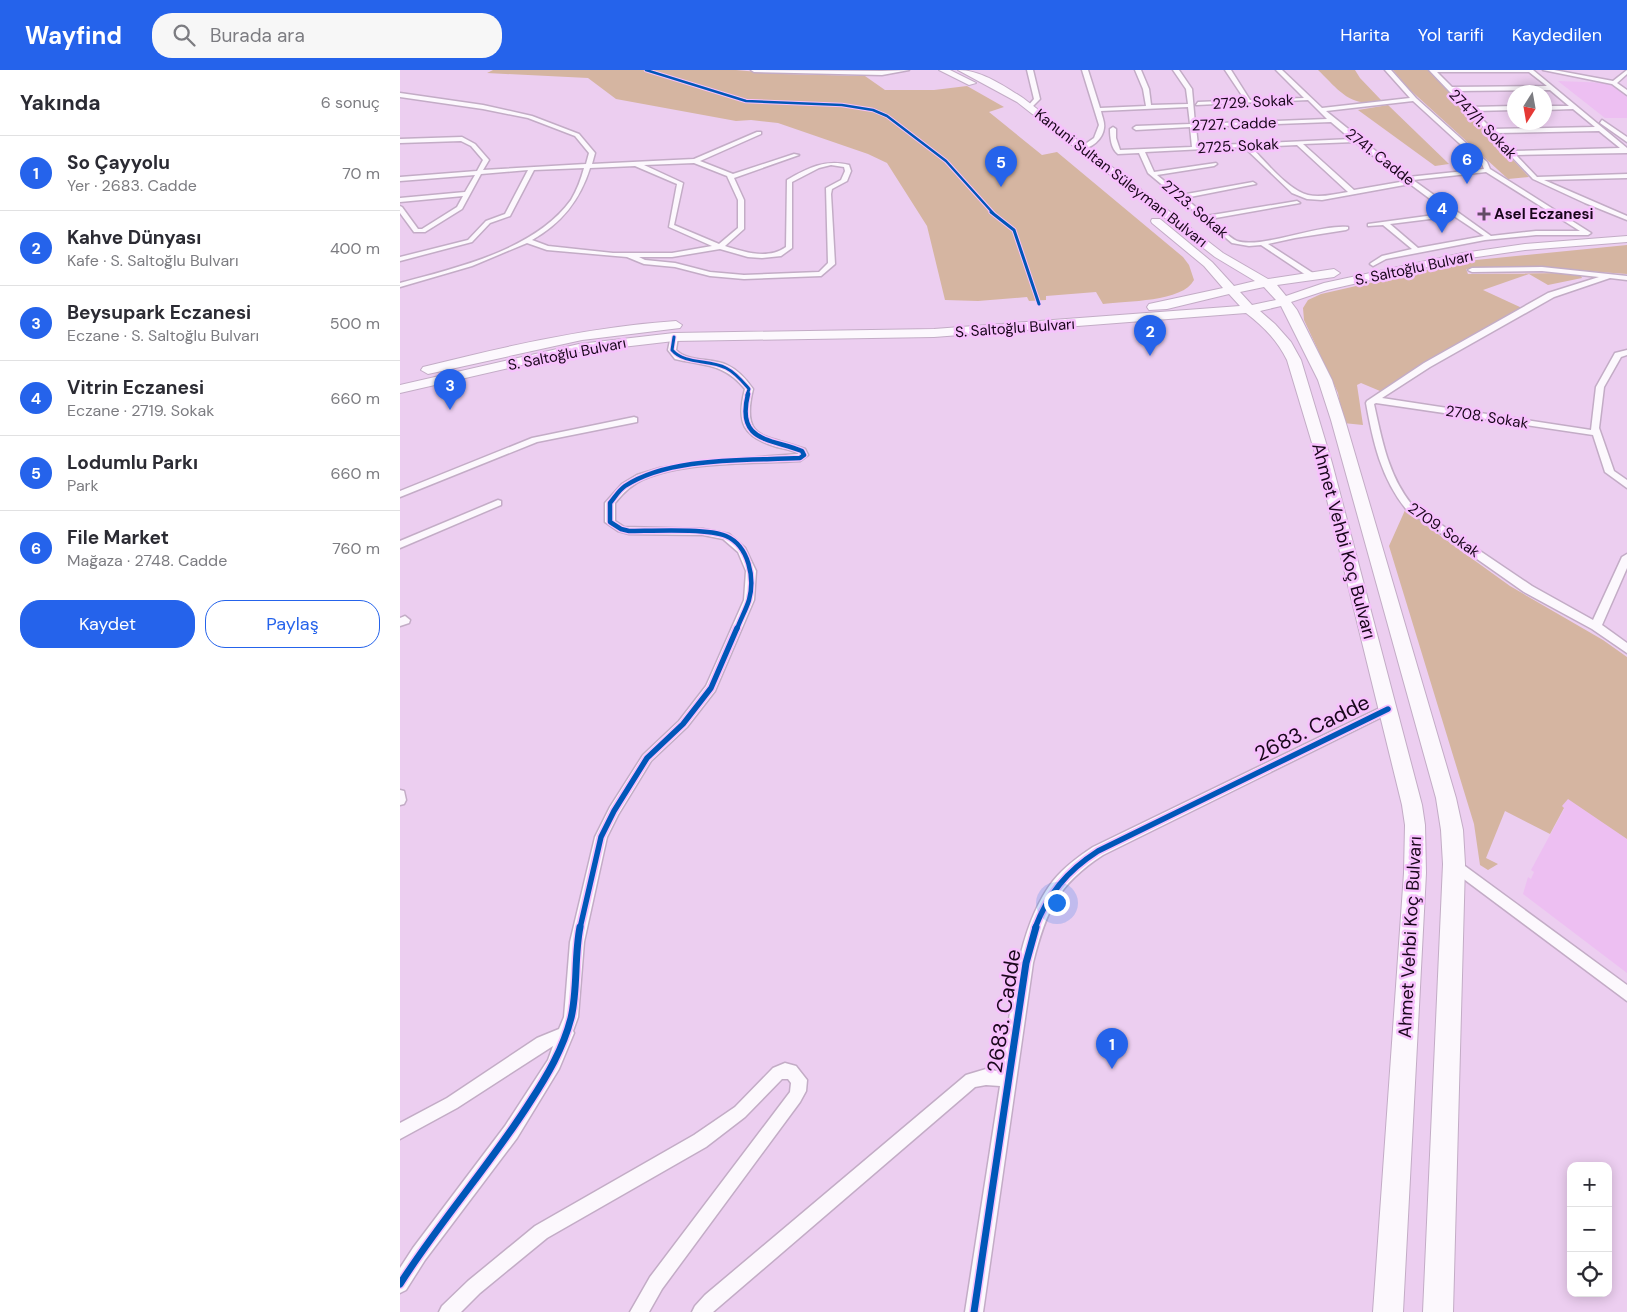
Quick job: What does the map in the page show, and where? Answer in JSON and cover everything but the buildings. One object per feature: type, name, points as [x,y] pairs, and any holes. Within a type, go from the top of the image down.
[{"type":"main road","name":"Kanuni Sultan Süleyman Bulvarı","points":[[943,70],[1002,99],[1066,150]]},
{"type":"main road","name":"Kanuni Sultan Süleyman Bulvarı","points":[[962,70],[998,86],[1030,107],[1219,255],[1276,292]]},
{"type":"main road","name":"Kanuni Sultan Süleyman Bulvarı","points":[[1145,212],[1198,257],[1240,299]]},
{"type":"main road","name":"S. Saltoğlu Bulvarı","points":[[400,376],[590,333],[641,327],[957,323],[1167,305],[1210,295],[1240,299],[1266,307],[1276,292],[1315,277],[1373,264],[1478,245],[1588,233],[1627,232]]},
{"type":"main road","name":"S. Saltoğlu Bulvarı","points":[[400,389],[579,348],[674,338],[934,333],[1240,299],[1276,292],[1324,287],[1464,256],[1526,247],[1627,239]]},
{"type":"main road","points":[[1198,257],[1208,275],[1210,295]]},
{"type":"main road","name":"Ahmet Vehbi Koç Bulvarı","points":[[1276,292],[1318,364],[1338,420],[1446,798],[1452,830],[1454,864],[1438,1312]]},
{"type":"main road","name":"Ahmet Vehbi Koç Bulvarı","points":[[1240,299],[1278,333],[1294,360],[1325,463],[1412,805],[1416,848],[1388,1312]]},
{"type":"street","points":[[754,70],[872,72],[906,70]]},
{"type":"street","points":[[1030,70],[1037,99],[1030,107]]},
{"type":"street","points":[[1083,148],[1102,134],[1102,125],[1085,70]]},
{"type":"street","points":[[1138,70],[1146,89],[1149,107]]},
{"type":"street","points":[[1176,70],[1189,89],[1200,125]]},
{"type":"street","points":[[1181,70],[1192,87],[1195,148]]},
{"type":"street","points":[[1228,70],[1249,102]]},
{"type":"street","name":"2741. Cadde","points":[[1279,70],[1307,99],[1332,120],[1454,214],[1488,236]]},
{"type":"street","points":[[1388,70],[1414,99],[1485,163],[1487,170]]},
{"type":"street","points":[[1432,70],[1530,70],[1548,85]]},
{"type":"street","name":"2747/1. Sokak","points":[[1432,70],[1535,178]]},
{"type":"street","points":[[1539,70],[1627,140]]},
{"type":"street","points":[[1546,70],[1614,83],[1627,93]]},
{"type":"street","points":[[1614,83],[1624,72]]},
{"type":"street","points":[[1449,89],[1507,88]]},
{"type":"street","points":[[1552,89],[1626,151]]},
{"type":"street","points":[[400,95],[483,106],[530,117],[577,136],[592,153],[573,202],[562,215],[527,241],[481,261],[400,284]]},
{"type":"street","name":"2729. Sokak","points":[[1096,110],[1307,99]]},
{"type":"street","points":[[1321,110],[1414,99]]},
{"type":"street","points":[[1552,108],[1574,107]]},
{"type":"street","points":[[1468,109],[1507,108]]},
{"type":"street","name":"2727. Cadde","points":[[1136,128],[1332,120]]},
{"type":"street","name":"2725. Sokak","points":[[1113,129],[1113,138],[1118,152],[1358,140]]},
{"type":"street","points":[[1489,131],[1599,129]]},
{"type":"street","points":[[1615,131],[1627,131]]},
{"type":"street","points":[[400,179],[532,168],[695,161],[759,133]]},
{"type":"street","points":[[400,141],[462,139],[470,142],[486,160],[460,208],[423,231],[416,230],[400,208]]},
{"type":"street","points":[[1298,143],[1352,192]]},
{"type":"street","points":[[1246,146],[1294,192],[1307,197],[1322,198],[1410,181],[1487,170],[1588,233]]},
{"type":"street","name":"2723. Sokak","points":[[1141,151],[1153,174],[1234,242],[1264,244]]},
{"type":"street","points":[[1511,153],[1626,151]]},
{"type":"street","points":[[731,177],[796,155]]},
{"type":"street","points":[[527,241],[547,248],[628,255],[672,255],[720,247],[741,228],[741,200],[730,175],[695,161]]},
{"type":"street","points":[[628,255],[644,262],[675,265],[744,277],[822,274],[832,264],[828,194],[830,188],[844,181],[848,171],[847,166],[837,163],[822,164],[789,181],[789,248],[776,255],[748,254],[720,247],[671,226],[680,183],[636,164]]},
{"type":"street","points":[[1153,174],[1214,164]]},
{"type":"street","points":[[400,260],[470,241],[488,222],[508,215],[532,168]]},
{"type":"street","points":[[1535,178],[1627,176]]},
{"type":"street","points":[[1535,178],[1627,218]]},
{"type":"street","points":[[1179,197],[1253,184]]},
{"type":"street","points":[[400,200],[468,194]]},
{"type":"street","points":[[1204,218],[1298,203]]},
{"type":"street","points":[[1370,225],[1454,214]]},
{"type":"street","points":[[1384,223],[1416,250]]},
{"type":"street","points":[[1264,244],[1286,237],[1346,228]]},
{"type":"street","points":[[1373,264],[1384,257],[1488,236],[1550,231],[1588,233]]},
{"type":"street","points":[[1264,244],[1315,277]]},
{"type":"street","points":[[1472,270],[1542,269],[1627,278]]},
{"type":"street","points":[[1376,400],[1427,365],[1551,296],[1610,276]]},
{"type":"street","points":[[400,1284],[419,1254],[511,1132],[547,1077],[567,1033],[574,1001],[578,942],[601,837],[614,811],[647,758],[683,724],[711,688],[749,600],[751,571],[742,550],[726,536],[703,532],[629,532],[610,522],[610,504],[623,487],[651,473],[677,467],[800,458],[804,455],[802,451],[765,440],[750,430],[744,422],[744,404],[749,389],[741,378],[732,369],[711,362],[678,358],[672,350],[674,338]]},
{"type":"street","points":[[1627,352],[1618,354],[1600,387],[1596,428],[1610,472],[1627,485]]},
{"type":"street","name":"2708. Sokak","points":[[1376,400],[1597,434]]},
{"type":"street","name":"2709. Sokak","points":[[1376,400],[1370,404],[1380,452],[1400,497],[1409,507],[1528,589],[1596,626],[1627,649]]},
{"type":"street","points":[[400,494],[535,440],[634,420]]},
{"type":"street","points":[[400,545],[498,504]]},
{"type":"street","points":[[1596,626],[1627,557]]},
{"type":"street","name":"2683. Cadde","points":[[974,1312],[1026,963],[1040,916],[1060,880],[1071,869],[1098,851],[1388,709]]},
{"type":"street","points":[[400,795],[400,800]]},
{"type":"street","points":[[1454,864],[1627,994]]},
{"type":"street","points":[[400,1131],[452,1103],[542,1043],[567,1033]]},
{"type":"street","points":[[448,1312],[474,1287],[541,1232],[700,1141],[740,1112],[778,1073],[791,1071],[799,1080],[798,1091],[795,1097],[656,1283],[639,1312]]},
{"type":"street","points":[[701,1312],[711,1301],[971,1080],[986,1077],[1009,1080]]},
{"type":"shaded area","points":[[493,70],[736,70],[783,74],[865,76],[885,90],[934,90],[967,86],[1004,107],[989,112],[1042,155],[1057,152],[1183,257],[1189,265],[1194,280],[1188,287],[1178,293],[1153,299],[1103,304],[1096,292],[1046,296],[1046,300],[1029,301],[1027,297],[978,301],[945,300],[927,226],[887,163],[868,154],[778,123],[751,120],[736,121],[616,99],[588,78],[487,73]]},
{"type":"shaded area","points":[[1318,70],[1355,70],[1381,100],[1361,102],[1353,100],[1338,90]]},
{"type":"shaded area","points":[[1393,70],[1428,70],[1529,177],[1508,179],[1408,88]]},
{"type":"shaded area","points":[[1558,81],[1609,83],[1627,97],[1627,118],[1605,118]]},
{"type":"shaded area","points":[[1388,105],[1449,164],[1435,166],[1358,110]]},
{"type":"shaded area","points":[[1627,245],[1627,274],[1517,266],[1466,269],[1468,274],[1568,273],[1580,274],[1582,278],[1548,285],[1529,274],[1483,290],[1522,308],[1380,391],[1361,383],[1357,385],[1363,425],[1343,423],[1338,393],[1304,320],[1303,308],[1308,300],[1321,294],[1466,261]]},
{"type":"shaded area","points":[[1406,508],[1424,524],[1510,586],[1603,640],[1627,657],[1627,839],[1568,799],[1562,806],[1564,808],[1550,834],[1505,811],[1486,858],[1498,864],[1488,870],[1480,865],[1474,824],[1389,546]]},
{"type":"shaded area","points":[[1568,798],[1627,839],[1627,973],[1523,894],[1528,877],[1531,879],[1534,872],[1531,870],[1564,809],[1561,807]]},
{"type":"cycle path","points":[[646,70],[746,101],[842,105],[873,110],[887,116],[946,161],[989,210],[1014,230],[1039,304]]},
{"type":"cycle path","points":[[400,1284],[419,1254],[511,1132],[554,1064],[571,1017],[577,942],[601,837],[614,811],[647,758],[683,724],[711,688],[749,600],[751,571],[742,550],[726,536],[703,532],[629,531],[621,529],[610,522],[610,503],[625,486],[640,477],[660,471],[708,463],[800,458],[804,455],[802,451],[771,442],[753,433],[747,426],[745,417],[745,404],[749,389],[741,379],[734,372],[718,364],[678,357],[672,350],[674,337]]},
{"type":"cycle path","points":[[974,1312],[1026,963],[1036,928],[1049,898],[1069,873],[1082,861],[1098,851],[1388,709]]},
{"type":"place","name":"File Market","points":[[1467,184]]},
{"type":"place","name":"Lodumlu Parkı","points":[[1001,187]]},
{"type":"place","name":"Asel Eczanesi","points":[[1484,214]]},
{"type":"place","name":"Vitrin Eczanesi","points":[[1442,233]]},
{"type":"place","name":"Kahve Dünyası","points":[[1150,356]]},
{"type":"place","name":"Beysupark Eczanesi","points":[[450,410]]},
{"type":"place","name":"So Çayyolu","points":[[1112,1069]]}]
